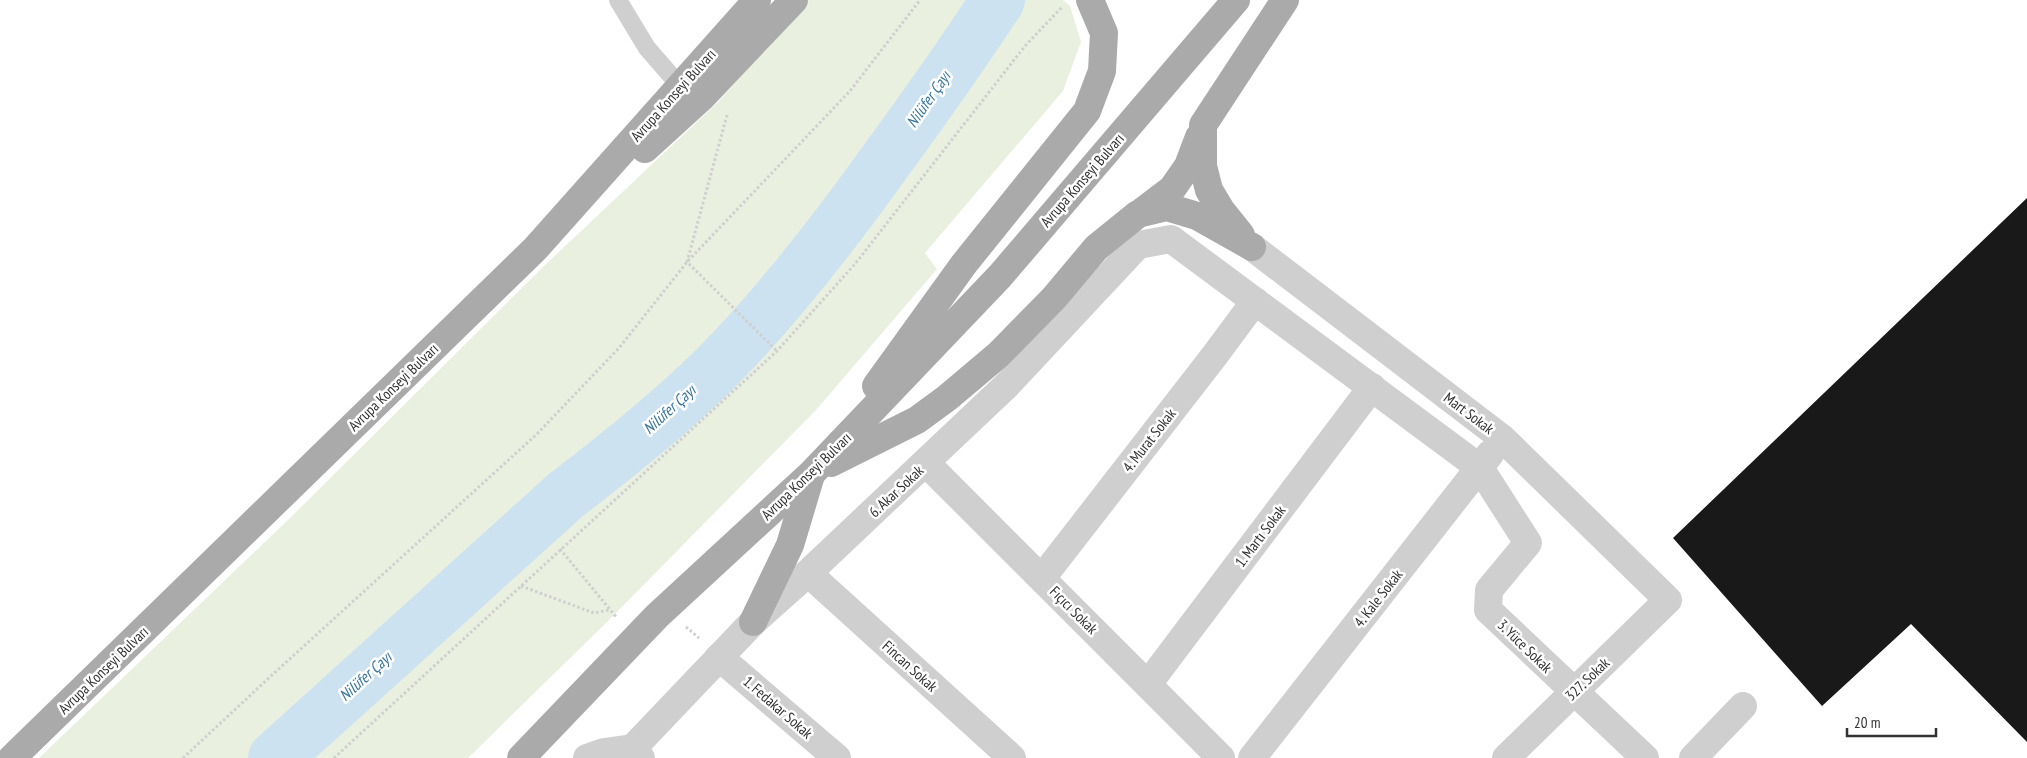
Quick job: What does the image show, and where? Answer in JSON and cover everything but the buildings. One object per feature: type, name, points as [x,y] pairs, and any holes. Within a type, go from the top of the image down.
[{"type":"main road","name":"Avrupa Konseyi Bulvarı","points":[[12,758],[535,249],[757,0]]},
{"type":"main road","points":[[535,249],[701,98],[794,0]]},
{"type":"main road","points":[[752,622],[790,545],[812,473],[964,264],[1087,111],[1102,71],[1104,34],[1090,0]]},
{"type":"main road","name":"Avrupa Konseyi Bulvarı","points":[[521,758],[657,616],[812,473],[1000,276],[1236,0]]},
{"type":"main road","points":[[812,473],[916,420],[947,398],[998,355],[1054,298],[1096,248],[1172,189],[1188,166],[1203,125],[1286,0]]},
{"type":"main road","points":[[1203,125],[1203,166],[1209,190],[1221,210],[1252,247]]},
{"type":"main road","points":[[1138,214],[1167,207],[1175,209],[1197,216],[1252,247]]},
{"type":"street","name":"6. Akar Sokak","points":[[635,755],[719,657],[752,622],[808,573],[1007,385],[1138,245],[1171,239],[1255,301]]},
{"type":"street","name":"Mart Sokak","points":[[1252,247],[1502,438],[1668,600]]},
{"type":"street","points":[[1255,301],[1480,468]]},
{"type":"street","name":"4. Murat Sokak","points":[[1042,578],[1255,301]]},
{"type":"street","name":"1. Martı Sokak","points":[[1148,684],[1372,388]]},
{"type":"street","name":"4. Kale Sokak","points":[[1252,758],[1502,438]]},
{"type":"street","name":"Fıçıcı Sokak","points":[[926,463],[1221,758]]},
{"type":"street","name":"3. Yüce Sokak","points":[[1480,468],[1528,543],[1489,590],[1488,610],[1644,758]]},
{"type":"street","name":"Fincan Sokak","points":[[808,573],[1012,758]]},
{"type":"street","name":"327. Sokak","points":[[1506,758],[1668,600]]},
{"type":"street","name":"1. Fedakar Sokak","points":[[719,657],[837,758]]},
{"type":"street","points":[[1693,758],[1743,706]]},
{"type":"street","points":[[587,758],[604,752],[635,755]]},
{"type":"lane","points":[[618,0],[647,48],[680,86]]},
{"type":"path","points":[[184,758],[278,669],[537,434],[619,348],[687,262],[850,91],[920,0]]},
{"type":"path","points":[[334,758],[777,351],[855,264],[1025,46],[1068,0]]},
{"type":"path","points":[[687,262],[728,111]]},
{"type":"path","points":[[687,262],[777,351]]},
{"type":"path","points":[[521,586],[594,613],[609,610],[560,549]]},
{"type":"green space","points":[[809,0],[1063,0],[1070,6],[1081,42],[1063,91],[925,253],[937,269],[816,410],[607,622],[468,758],[39,758],[291,517],[544,266],[718,102]]},
{"type":"waterway","name":"Nilüfer Çayı","points":[[275,758],[566,495],[678,404],[736,347],[800,274],[840,223],[925,107],[998,0]]}]
